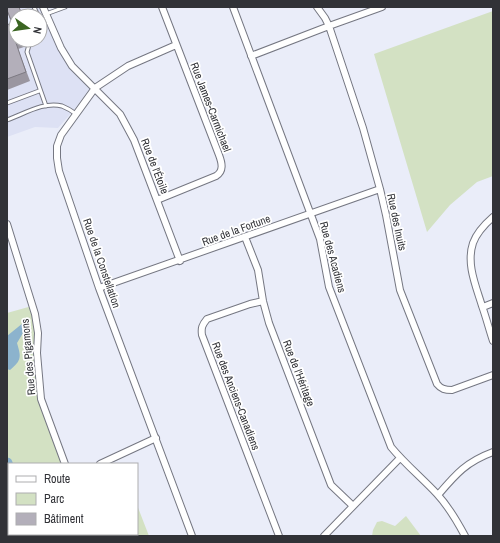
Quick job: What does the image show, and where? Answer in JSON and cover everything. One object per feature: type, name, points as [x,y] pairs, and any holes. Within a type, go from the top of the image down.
[{"type":"street","name":"Rue James-Carmichael","points":[[157,200],[216,176],[220,174],[222,169],[219,155],[162,7]]},
{"type":"street","name":"Rue des Acadiens","points":[[233,7],[320,239],[329,287],[391,447],[400,458],[438,495],[466,536]]},
{"type":"street","name":"Rue des Inuits","points":[[317,7],[329,26],[363,128],[388,223],[400,290],[437,384],[440,388],[452,390],[493,375]]},
{"type":"street","points":[[251,56],[382,7]]},
{"type":"street","name":"Rue de l'Étoile","points":[[48,19],[61,48],[72,66],[120,114],[134,140],[180,260]]},
{"type":"street","name":"Rue de la Constellation","points":[[176,44],[128,66],[95,88],[61,135],[57,146],[57,158],[59,171],[99,288],[192,536]]},
{"type":"street","name":"Rue de la Fortune","points":[[99,288],[380,189]]},
{"type":"street","points":[[493,216],[484,224],[478,233],[472,244],[470,258],[473,280],[493,341]]},
{"type":"street","name":"Rue des Pigamons","points":[[7,224],[35,314],[38,333],[37,353],[42,399],[66,463]]},
{"type":"street","name":"Rue de l'Héritage","points":[[245,237],[258,270],[263,301],[269,323],[332,485],[353,506]]},
{"type":"street","name":"Rue des Anciens-Canadiens","points":[[263,301],[207,319],[201,329],[279,536]]},
{"type":"street","points":[[483,307],[493,303]]},
{"type":"street","points":[[102,463],[156,438]]},
{"type":"street","points":[[438,495],[465,466],[478,457],[493,452]]},
{"type":"street","points":[[324,536],[400,458]]},
{"type":"lane","points":[[48,13],[64,7]]},
{"type":"lane","points":[[28,48],[27,52],[39,91],[46,106]]},
{"type":"lane","points":[[7,103],[39,91]]},
{"type":"lane","points":[[7,120],[46,106],[54,105],[64,107],[77,114]]},
{"type":"shaded area","points":[[7,7],[44,8],[8,8],[8,48],[48,48],[48,20],[51,29],[90,88],[58,128],[35,127],[7,137]]},
{"type":"green space","points":[[493,11],[493,176],[477,182],[450,205],[427,232],[374,54]]},
{"type":"green space","points":[[32,306],[41,399],[65,463],[8,463],[8,518],[7,517],[7,313]]},
{"type":"green space","points":[[138,508],[149,536],[36,535],[138,535]]},
{"type":"green space","points":[[406,516],[421,536],[372,536],[377,522],[382,521],[395,526]]},
{"type":"water","points":[[23,323],[29,323],[17,343],[20,358],[17,364],[10,370],[7,369],[7,336]]},
{"type":"building","points":[[7,7],[19,8],[8,8],[8,12]]},
{"type":"building","points":[[7,25],[8,48],[18,48],[26,72],[7,79]]}]
